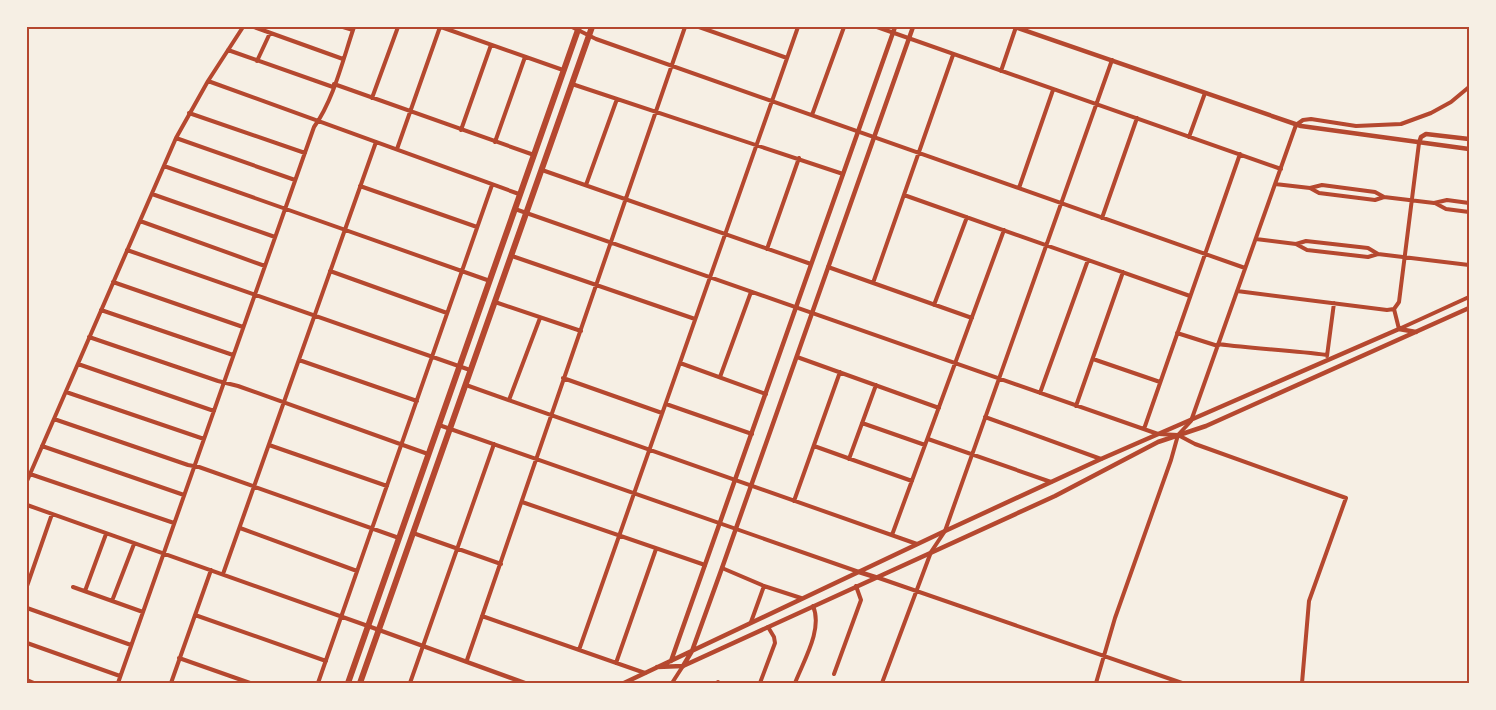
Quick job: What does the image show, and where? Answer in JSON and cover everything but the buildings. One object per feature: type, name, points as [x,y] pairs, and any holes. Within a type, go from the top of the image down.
[{"type":"main road","points":[[360,683],[592,27]]},
{"type":"main road","points":[[348,683],[564,71],[576,28]]},
{"type":"street","points":[[27,481],[176,138],[208,81],[243,27]]},
{"type":"street","points":[[254,27],[343,59]]},
{"type":"street","points":[[117,683],[314,127],[343,59],[353,29],[343,27]]},
{"type":"street","points":[[372,98],[398,27]]},
{"type":"street","points":[[397,150],[440,27],[564,71]]},
{"type":"street","points":[[466,660],[685,27]]},
{"type":"street","points":[[699,27],[787,58]]},
{"type":"street","points":[[579,650],[798,27]]},
{"type":"street","points":[[812,115],[844,27]]},
{"type":"street","points":[[877,27],[1281,169]]},
{"type":"street","points":[[674,677],[671,660],[895,27]]},
{"type":"street","points":[[672,683],[692,651],[914,27]]},
{"type":"street","points":[[1001,71],[1016,27],[1296,125],[1317,130],[1469,149]]},
{"type":"street","points":[[576,28],[588,36],[671,66],[1245,268]]},
{"type":"street","points":[[257,60],[270,33]]},
{"type":"street","points":[[461,130],[491,45]]},
{"type":"street","points":[[228,50],[534,155]]},
{"type":"street","points":[[873,283],[953,55]]},
{"type":"street","points":[[495,142],[525,57]]},
{"type":"street","points":[[882,683],[931,552],[945,531],[1112,60]]},
{"type":"street","points":[[208,81],[520,195]]},
{"type":"street","points":[[572,84],[843,174]]},
{"type":"street","points":[[1096,683],[1115,618],[1178,435],[1191,421],[1296,125],[1307,119],[1356,126],[1401,124],[1431,113],[1451,102],[1469,87]]},
{"type":"street","points":[[1019,188],[1053,89]]},
{"type":"street","points":[[1189,137],[1205,93]]},
{"type":"street","points":[[586,185],[617,99]]},
{"type":"street","points":[[189,113],[305,153]]},
{"type":"street","points":[[1102,218],[1137,118]]},
{"type":"street","points":[[1399,329],[1394,309],[1399,302],[1421,137],[1426,134],[1469,139]]},
{"type":"street","points":[[176,138],[295,180]]},
{"type":"street","points":[[223,574],[376,142]]},
{"type":"street","points":[[1144,429],[1240,154]]},
{"type":"street","points":[[767,249],[799,158]]},
{"type":"street","points":[[164,166],[490,281]]},
{"type":"street","points":[[542,170],[812,264]]},
{"type":"street","points":[[318,683],[492,184]]},
{"type":"street","points":[[1275,184],[1310,188],[1319,193],[1364,199],[1377,200],[1384,197]]},
{"type":"street","points":[[1310,188],[1322,184],[1375,192],[1384,197],[1469,203]]},
{"type":"street","points":[[360,186],[477,227]]},
{"type":"street","points":[[152,194],[275,237]]},
{"type":"street","points":[[904,195],[1190,296]]},
{"type":"street","points":[[1434,202],[1446,209],[1469,212]]},
{"type":"street","points":[[515,209],[1158,434],[1178,435],[1195,444],[1346,498],[1309,601],[1302,683]]},
{"type":"street","points":[[934,305],[967,218]]},
{"type":"street","points":[[140,220],[265,266]]},
{"type":"street","points":[[892,535],[1004,230]]},
{"type":"street","points":[[1256,239],[1296,244],[1307,250],[1368,257],[1378,254]]},
{"type":"street","points":[[1296,244],[1305,240],[1368,248],[1378,254],[1469,265]]},
{"type":"street","points":[[127,250],[470,370]]},
{"type":"street","points":[[511,255],[695,319]]},
{"type":"street","points":[[1040,393],[1088,260]]},
{"type":"street","points":[[828,267],[972,318]]},
{"type":"street","points":[[330,271],[447,313]]},
{"type":"street","points":[[1076,406],[1123,272]]},
{"type":"street","points":[[113,282],[243,327]]},
{"type":"street","points":[[1237,291],[1394,309]]},
{"type":"street","points":[[720,378],[751,292]]},
{"type":"street","points":[[624,683],[1101,459],[1330,361],[1469,297]]},
{"type":"street","points":[[495,302],[581,331]]},
{"type":"street","points":[[1330,361],[1327,355],[1334,303]]},
{"type":"street","points":[[657,667],[683,666],[1054,496],[1158,442],[1206,426],[1469,308]]},
{"type":"street","points":[[101,310],[233,356]]},
{"type":"street","points":[[509,400],[540,318]]},
{"type":"street","points":[[1399,329],[1419,332]]},
{"type":"street","points":[[1177,333],[1218,345],[1327,355]]},
{"type":"street","points":[[90,337],[284,402],[428,454]]},
{"type":"street","points":[[796,357],[939,408]]},
{"type":"street","points":[[1093,359],[1160,382]]},
{"type":"street","points":[[299,360],[417,401]]},
{"type":"street","points":[[680,363],[766,394]]},
{"type":"street","points":[[78,364],[214,411]]},
{"type":"street","points":[[794,501],[840,372]]},
{"type":"street","points":[[563,378],[662,413]]},
{"type":"street","points":[[465,385],[918,544]]},
{"type":"street","points":[[849,459],[876,385]]},
{"type":"street","points":[[66,392],[204,439]]},
{"type":"street","points":[[666,404],[752,434]]},
{"type":"street","points":[[985,417],[1101,459]]},
{"type":"street","points":[[54,419],[399,538]]},
{"type":"street","points":[[862,423],[925,445]]},
{"type":"street","points":[[439,425],[1182,683]]},
{"type":"street","points":[[927,439],[1052,482]]},
{"type":"street","points":[[410,683],[494,444]]},
{"type":"street","points":[[269,445],[387,486]]},
{"type":"street","points":[[42,446],[184,495]]},
{"type":"street","points":[[814,446],[912,482]]},
{"type":"street","points":[[30,474],[174,523]]},
{"type":"street","points":[[522,502],[705,566]]},
{"type":"street","points":[[27,505],[466,660],[525,683]]},
{"type":"street","points":[[27,586],[52,514]]},
{"type":"street","points":[[240,528],[357,571]]},
{"type":"street","points":[[413,532],[501,564]]},
{"type":"street","points":[[84,591],[106,534]]},
{"type":"street","points":[[112,601],[134,544]]},
{"type":"street","points":[[616,663],[656,549]]},
{"type":"street","points":[[722,568],[764,586],[801,598]]},
{"type":"street","points":[[171,683],[211,570]]},
{"type":"street","points":[[751,622],[764,586]]},
{"type":"street","points":[[834,674],[860,606],[860,595],[856,586]]},
{"type":"street","points":[[73,587],[143,612]]},
{"type":"street","points":[[795,683],[815,630],[817,615],[813,606]]},
{"type":"street","points":[[27,608],[131,645]]},
{"type":"street","points":[[195,615],[326,661]]},
{"type":"street","points":[[482,616],[645,673]]},
{"type":"street","points":[[760,683],[775,643],[768,627]]},
{"type":"street","points":[[27,643],[120,676]]},
{"type":"street","points":[[179,658],[250,683]]},
{"type":"street","points":[[27,680],[34,683]]}]
